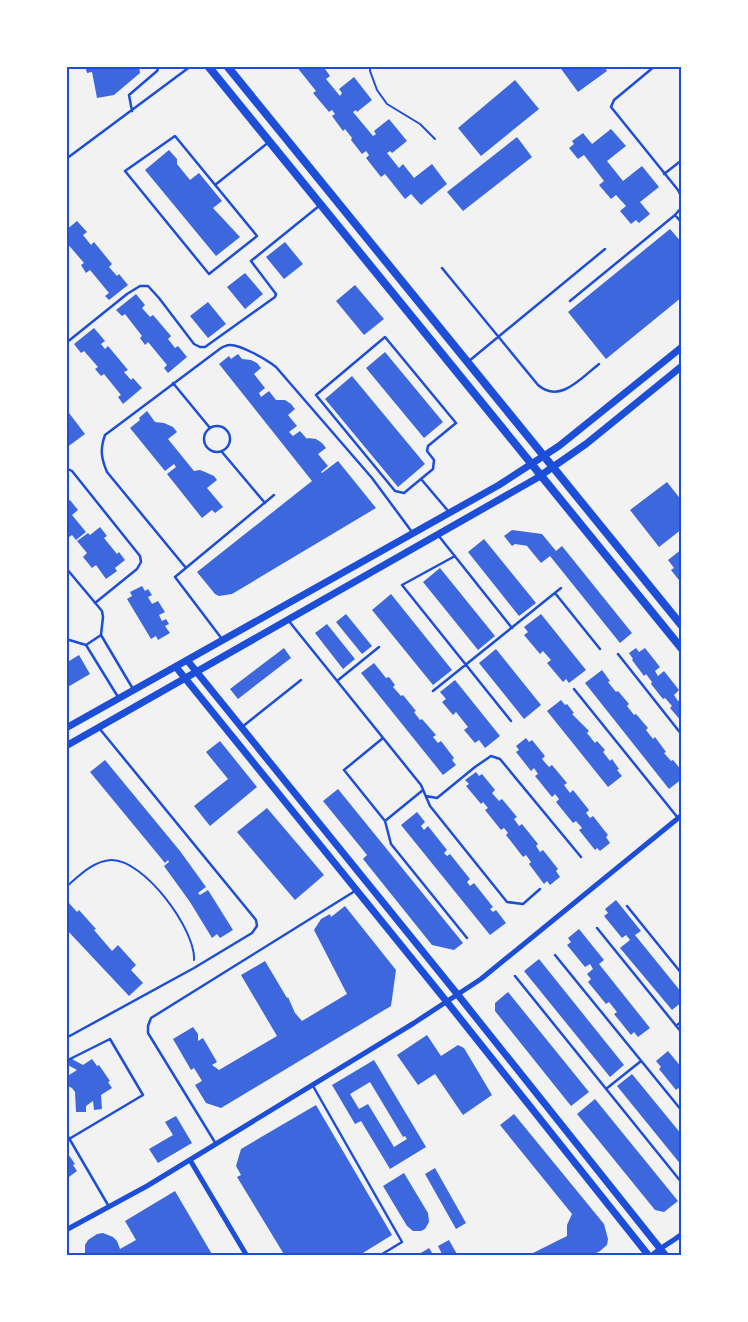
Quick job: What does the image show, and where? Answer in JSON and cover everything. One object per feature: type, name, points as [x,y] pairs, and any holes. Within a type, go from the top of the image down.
[{"type":"main road","points":[[208,66],[682,649]]},
{"type":"main road","points":[[227,66],[682,626]]},
{"type":"street","points":[[66,728],[413,534],[532,464],[578,432],[682,347]]},
{"type":"street","points":[[66,746],[541,475],[586,444],[682,366]]},
{"type":"street","points":[[187,660],[666,1256]]},
{"type":"street","points":[[176,667],[650,1256],[682,1234]]},
{"type":"street","points":[[66,1230],[190,1160],[458,995],[489,973],[680,816]]},
{"type":"street","points":[[190,1160],[247,1256]]},
{"type":"lane","points":[[132,111],[129,95],[157,71],[159,66]]},
{"type":"lane","points":[[66,159],[191,66]]},
{"type":"lane","points":[[655,66],[614,100],[611,107],[682,198]]},
{"type":"lane","points":[[175,136],[216,186],[257,236],[210,274],[125,171],[175,136]]},
{"type":"lane","points":[[216,186],[270,141]]},
{"type":"lane","points":[[664,174],[682,160]]},
{"type":"lane","points":[[66,344],[127,294],[140,286],[148,286],[194,344],[206,347],[275,297],[276,294],[272,287],[251,261],[321,204]]},
{"type":"lane","points":[[570,301],[676,215],[682,207]]},
{"type":"lane","points":[[676,215],[682,223]]},
{"type":"lane","points":[[468,362],[605,249]]},
{"type":"lane","points":[[442,268],[538,385],[545,391],[552,393],[566,389],[599,364]]},
{"type":"lane","points":[[385,337],[456,423],[428,446],[427,451],[434,460],[433,469],[421,478],[404,493],[396,491],[316,394],[385,337]]},
{"type":"lane","points":[[186,568],[107,472],[101,456],[102,445],[105,435],[173,383],[221,348],[228,345],[236,346],[267,359],[276,367],[372,478],[413,534]]},
{"type":"lane","points":[[173,383],[210,428]]},
{"type":"lane","points":[[222,426],[229,433],[230,444],[222,452],[210,451],[205,445],[204,437],[210,428],[222,426]]},
{"type":"lane","points":[[222,452],[265,503]]},
{"type":"lane","points":[[66,468],[72,471],[140,556],[141,562],[137,569],[95,603]]},
{"type":"lane","points":[[421,478],[450,513]]},
{"type":"lane","points":[[223,640],[175,577],[274,495]]},
{"type":"lane","points":[[438,535],[512,628]]},
{"type":"lane","points":[[455,556],[402,585],[511,721]]},
{"type":"lane","points":[[66,568],[102,611],[101,635],[134,690]]},
{"type":"lane","points":[[433,691],[562,588]]},
{"type":"lane","points":[[555,593],[600,649]]},
{"type":"lane","points":[[288,620],[421,785],[430,806],[507,902],[522,904],[540,890]]},
{"type":"lane","points":[[86,645],[101,635]]},
{"type":"lane","points":[[66,639],[86,645],[118,699]]},
{"type":"lane","points":[[337,681],[379,647]]},
{"type":"lane","points":[[618,654],[682,735]]},
{"type":"lane","points":[[241,728],[301,680]]},
{"type":"lane","points":[[574,689],[680,816]]},
{"type":"lane","points":[[66,1038],[194,968],[252,933],[257,926],[256,920],[98,728]]},
{"type":"lane","points":[[384,738],[344,770],[385,821],[391,844],[467,938]]},
{"type":"lane","points":[[426,796],[437,798],[474,767],[491,756],[500,759],[581,857]]},
{"type":"lane","points":[[385,821],[424,790]]},
{"type":"lane","points":[[216,1144],[148,1032],[151,1018],[357,890]]},
{"type":"lane","points":[[627,906],[682,974]]},
{"type":"lane","points":[[597,928],[682,1033]]},
{"type":"lane","points":[[555,955],[682,1111]]},
{"type":"lane","points":[[515,976],[682,1183]]},
{"type":"lane","points":[[676,1026],[682,1021]]},
{"type":"lane","points":[[66,1061],[110,1039],[144,1095],[69,1139]]},
{"type":"lane","points":[[606,1089],[641,1061]]},
{"type":"lane","points":[[312,1085],[402,1242],[379,1256]]},
{"type":"lane","points":[[66,1134],[109,1207]]},
{"type":"path","points":[[370,66],[370,71],[382,98],[394,109],[420,124],[435,138]]},
{"type":"path","points":[[66,887],[96,864],[112,860],[126,863],[152,884],[177,914],[186,928],[194,953],[194,968]]},
{"type":"building","points":[[85,66],[139,66],[140,73],[114,95],[97,98],[92,72],[87,73]]},
{"type":"building","points":[[296,66],[323,66],[330,76],[326,79],[340,96],[342,93],[339,89],[354,77],[372,100],[357,112],[356,110],[353,112],[373,136],[376,134],[374,131],[389,119],[407,141],[392,153],[390,151],[387,153],[399,168],[403,164],[414,178],[432,164],[447,184],[421,205],[411,194],[405,199],[385,174],[381,177],[366,158],[369,155],[366,151],[362,154],[345,129],[343,131],[332,116],[335,114],[332,110],[329,112],[313,93],[316,91]]},
{"type":"building","points":[[559,66],[604,66],[607,71],[578,92]]},
{"type":"building","points":[[515,80],[539,109],[481,156],[458,128]]},
{"type":"building","points":[[611,129],[626,146],[607,161],[623,181],[642,166],[659,187],[640,202],[650,214],[639,223],[636,220],[631,224],[620,211],[626,206],[616,195],[611,199],[599,185],[604,181],[584,155],[578,159],[569,148],[574,144],[572,141],[583,133],[592,144]]},
{"type":"building","points":[[517,137],[532,157],[463,211],[447,192]]},
{"type":"building","points":[[169,150],[190,180],[199,173],[222,201],[213,208],[240,237],[216,256],[145,170]]},
{"type":"building","points":[[77,221],[87,232],[83,235],[91,245],[94,242],[112,264],[109,267],[117,276],[119,274],[128,285],[109,300],[105,296],[109,293],[90,270],[86,273],[81,265],[84,263],[66,242],[66,230]]},
{"type":"building","points":[[670,229],[682,243],[682,297],[606,359],[568,312]]},
{"type":"building","points":[[285,242],[303,264],[284,279],[266,257]]},
{"type":"building","points":[[245,273],[263,294],[245,309],[227,287]]},
{"type":"building","points":[[355,285],[384,319],[364,335],[336,301]]},
{"type":"building","points":[[136,294],[145,305],[142,308],[150,317],[153,315],[171,336],[168,339],[175,348],[178,346],[187,357],[168,373],[164,368],[167,365],[148,342],[145,345],[140,338],[142,336],[125,314],[122,316],[116,310]]},
{"type":"building","points":[[208,302],[226,324],[208,338],[190,316]]},
{"type":"building","points":[[94,328],[105,341],[101,344],[105,349],[108,346],[128,370],[124,372],[142,388],[123,404],[118,397],[121,395],[104,374],[101,376],[95,369],[98,367],[84,351],[81,353],[74,344]]},
{"type":"building","points":[[385,352],[443,422],[424,438],[366,368]]},
{"type":"building","points":[[238,354],[242,359],[257,363],[261,368],[254,374],[265,388],[259,393],[261,397],[269,391],[276,400],[285,400],[295,409],[288,415],[297,426],[289,432],[293,436],[300,431],[307,439],[316,439],[326,448],[318,454],[328,466],[321,472],[338,461],[376,508],[232,594],[219,596],[215,594],[197,572],[312,481],[219,364],[229,356],[231,359]]},
{"type":"building","points":[[352,376],[425,464],[398,487],[325,399]]},
{"type":"building","points":[[66,409],[85,434],[66,448]]},
{"type":"building","points":[[147,411],[155,422],[173,427],[177,432],[168,439],[194,471],[200,470],[214,476],[217,480],[207,488],[223,507],[215,513],[212,510],[202,518],[167,474],[176,467],[174,464],[165,471],[130,428]]},
{"type":"building","points":[[667,482],[682,501],[682,529],[659,547],[630,510]]},
{"type":"building","points":[[70,500],[78,510],[72,515],[86,532],[76,540],[72,535],[66,539],[66,502]]},
{"type":"building","points":[[100,527],[107,536],[104,538],[117,554],[119,552],[125,560],[115,568],[117,571],[106,579],[96,565],[92,568],[83,557],[87,553],[77,541],[88,533],[90,535]]},
{"type":"building","points":[[512,530],[542,534],[556,551],[562,546],[632,633],[620,643],[550,556],[541,563],[528,546],[515,544],[512,546],[504,536]]},
{"type":"building","points":[[484,539],[536,603],[519,616],[468,552]]},
{"type":"building","points":[[682,549],[682,584],[671,570],[674,568],[668,560]]},
{"type":"building","points":[[440,568],[495,636],[478,650],[423,582]]},
{"type":"building","points":[[142,586],[145,591],[148,589],[152,595],[148,597],[152,604],[158,601],[165,612],[159,615],[162,621],[166,619],[169,624],[165,626],[170,633],[158,640],[156,636],[151,639],[127,599],[132,596],[130,592]]},
{"type":"building","points":[[391,594],[452,670],[433,685],[372,610]]},
{"type":"building","points":[[346,614],[372,646],[362,654],[336,622]]},
{"type":"building","points":[[541,614],[586,670],[569,683],[566,679],[563,682],[547,663],[551,660],[543,651],[540,654],[524,635],[528,632],[524,627]]},
{"type":"building","points":[[327,624],[355,659],[343,669],[315,633]]},
{"type":"building","points":[[284,648],[291,658],[238,699],[230,689]]},
{"type":"building","points":[[636,648],[639,652],[645,648],[660,667],[655,671],[658,676],[664,671],[679,690],[674,695],[678,701],[682,698],[682,722],[670,708],[672,706],[665,698],[663,699],[646,674],[644,676],[632,660],[629,653]]},
{"type":"building","points":[[496,649],[541,705],[524,719],[479,663]]},
{"type":"building","points":[[79,655],[90,674],[66,688],[66,663]]},
{"type":"building","points":[[374,663],[386,678],[389,677],[395,685],[393,687],[401,696],[403,695],[416,711],[414,712],[420,720],[422,719],[436,735],[433,737],[438,743],[441,741],[454,758],[452,760],[456,765],[443,775],[361,673]]},
{"type":"building","points":[[602,670],[610,681],[608,682],[629,704],[627,706],[634,715],[636,714],[648,728],[646,730],[653,739],[655,737],[666,752],[664,753],[682,771],[680,773],[682,779],[669,789],[585,683]]},
{"type":"building","points":[[455,680],[500,736],[485,748],[479,740],[475,743],[464,730],[468,727],[456,712],[453,715],[442,702],[446,699],[440,692]]},
{"type":"building","points":[[561,700],[565,705],[567,704],[574,713],[572,714],[589,731],[587,733],[595,743],[597,741],[605,750],[603,752],[610,761],[612,759],[619,769],[617,770],[622,776],[608,787],[547,711]]},
{"type":"building","points":[[526,738],[529,742],[532,740],[545,756],[542,759],[549,767],[552,765],[567,783],[564,785],[570,793],[573,790],[589,810],[586,813],[590,818],[593,816],[608,835],[606,837],[610,843],[600,851],[597,848],[595,850],[579,830],[582,828],[576,821],[573,823],[556,802],[559,799],[555,794],[552,797],[535,776],[538,774],[534,768],[531,771],[516,752],[519,750],[516,746]]},
{"type":"building","points":[[220,741],[257,787],[210,826],[194,806],[228,779],[206,752]]},
{"type":"building","points":[[105,760],[180,851],[206,887],[198,893],[200,895],[208,890],[233,930],[220,938],[217,934],[212,938],[190,902],[164,866],[169,862],[168,860],[165,863],[90,772]]},
{"type":"building","points":[[476,772],[479,776],[482,774],[495,790],[492,793],[499,801],[502,799],[517,817],[514,819],[519,826],[522,824],[538,844],[536,846],[540,852],[543,850],[558,869],[556,871],[560,877],[550,885],[547,881],[544,884],[529,864],[531,862],[526,855],[523,857],[506,835],[508,833],[504,828],[501,830],[485,810],[488,808],[483,802],[481,804],[466,786],[469,784],[465,780]]},
{"type":"building","points":[[338,789],[463,943],[454,950],[432,945],[363,859],[367,855],[323,801]]},
{"type":"building","points":[[267,808],[324,875],[295,900],[237,832]]},
{"type":"building","points":[[417,812],[425,822],[421,826],[424,830],[428,826],[447,850],[444,853],[447,856],[450,854],[470,879],[467,882],[470,886],[474,883],[493,907],[490,909],[493,912],[496,910],[506,923],[490,935],[401,825]]},
{"type":"building","points":[[616,900],[641,931],[635,935],[682,993],[682,1002],[672,1010],[620,948],[630,940],[626,935],[622,938],[604,916],[608,913],[605,909]]},
{"type":"building","points":[[68,902],[77,912],[79,910],[112,951],[118,945],[136,965],[131,970],[143,983],[129,996],[66,929],[66,904]]},
{"type":"building","points":[[345,906],[396,970],[391,1006],[221,1108],[206,1103],[195,1085],[202,1081],[194,1068],[191,1070],[173,1039],[193,1027],[198,1034],[198,1041],[203,1038],[217,1062],[212,1065],[219,1070],[277,1036],[241,975],[265,961],[288,997],[295,1013],[302,1021],[347,994],[314,930],[321,919],[330,914],[331,917]]},
{"type":"building","points":[[579,929],[604,960],[599,964],[650,1028],[638,1037],[634,1032],[631,1035],[614,1014],[617,1012],[609,1002],[606,1004],[588,982],[591,979],[587,974],[593,969],[590,964],[585,967],[567,945],[571,942],[568,938]]},
{"type":"building","points":[[539,959],[624,1065],[610,1077],[524,971]]},
{"type":"building","points":[[508,992],[589,1092],[571,1106],[495,1011],[495,1003]]},
{"type":"building","points":[[427,1035],[441,1056],[458,1045],[464,1048],[492,1095],[463,1115],[435,1074],[418,1085],[397,1055]]},
{"type":"building","points":[[668,1051],[682,1068],[682,1093],[678,1088],[676,1090],[659,1069],[661,1067],[656,1061]]},
{"type":"building","points":[[70,1058],[83,1065],[92,1059],[97,1066],[99,1065],[110,1081],[108,1082],[112,1088],[101,1095],[102,1109],[94,1110],[93,1101],[86,1106],[86,1112],[76,1112],[75,1092],[66,1085],[66,1077],[77,1070],[66,1064]]},
{"type":"building","points":[[374,1060],[426,1147],[390,1169],[361,1121],[355,1124],[332,1085]],"holes":[[[370,1082],[403,1137],[405,1136],[407,1139],[394,1147],[368,1104],[359,1109],[350,1094]]]},
{"type":"building","points":[[632,1074],[682,1135],[682,1166],[617,1086]]},
{"type":"building","points":[[595,1099],[678,1201],[664,1212],[655,1210],[577,1114]]},
{"type":"building","points":[[316,1105],[392,1235],[358,1256],[285,1256],[237,1177],[241,1175],[236,1166],[241,1149]]},
{"type":"building","points":[[514,1114],[604,1224],[608,1239],[607,1245],[600,1251],[591,1256],[527,1256],[567,1236],[567,1225],[572,1214],[500,1125]]},
{"type":"building","points":[[176,1116],[192,1143],[158,1163],[149,1149],[173,1135],[165,1122]]},
{"type":"building","points":[[66,1151],[75,1164],[73,1165],[77,1171],[66,1179]]},
{"type":"building","points":[[435,1168],[466,1223],[456,1229],[425,1174]]},
{"type":"building","points":[[404,1173],[428,1213],[429,1222],[425,1229],[421,1231],[413,1231],[407,1226],[383,1186]]},
{"type":"building","points":[[175,1191],[213,1256],[85,1256],[85,1245],[88,1240],[97,1234],[103,1233],[113,1237],[120,1249],[136,1240],[125,1221]]},
{"type":"building","points":[[449,1240],[458,1256],[439,1256],[442,1254],[438,1246]]},
{"type":"building","points":[[429,1248],[434,1256],[416,1256]]}]
